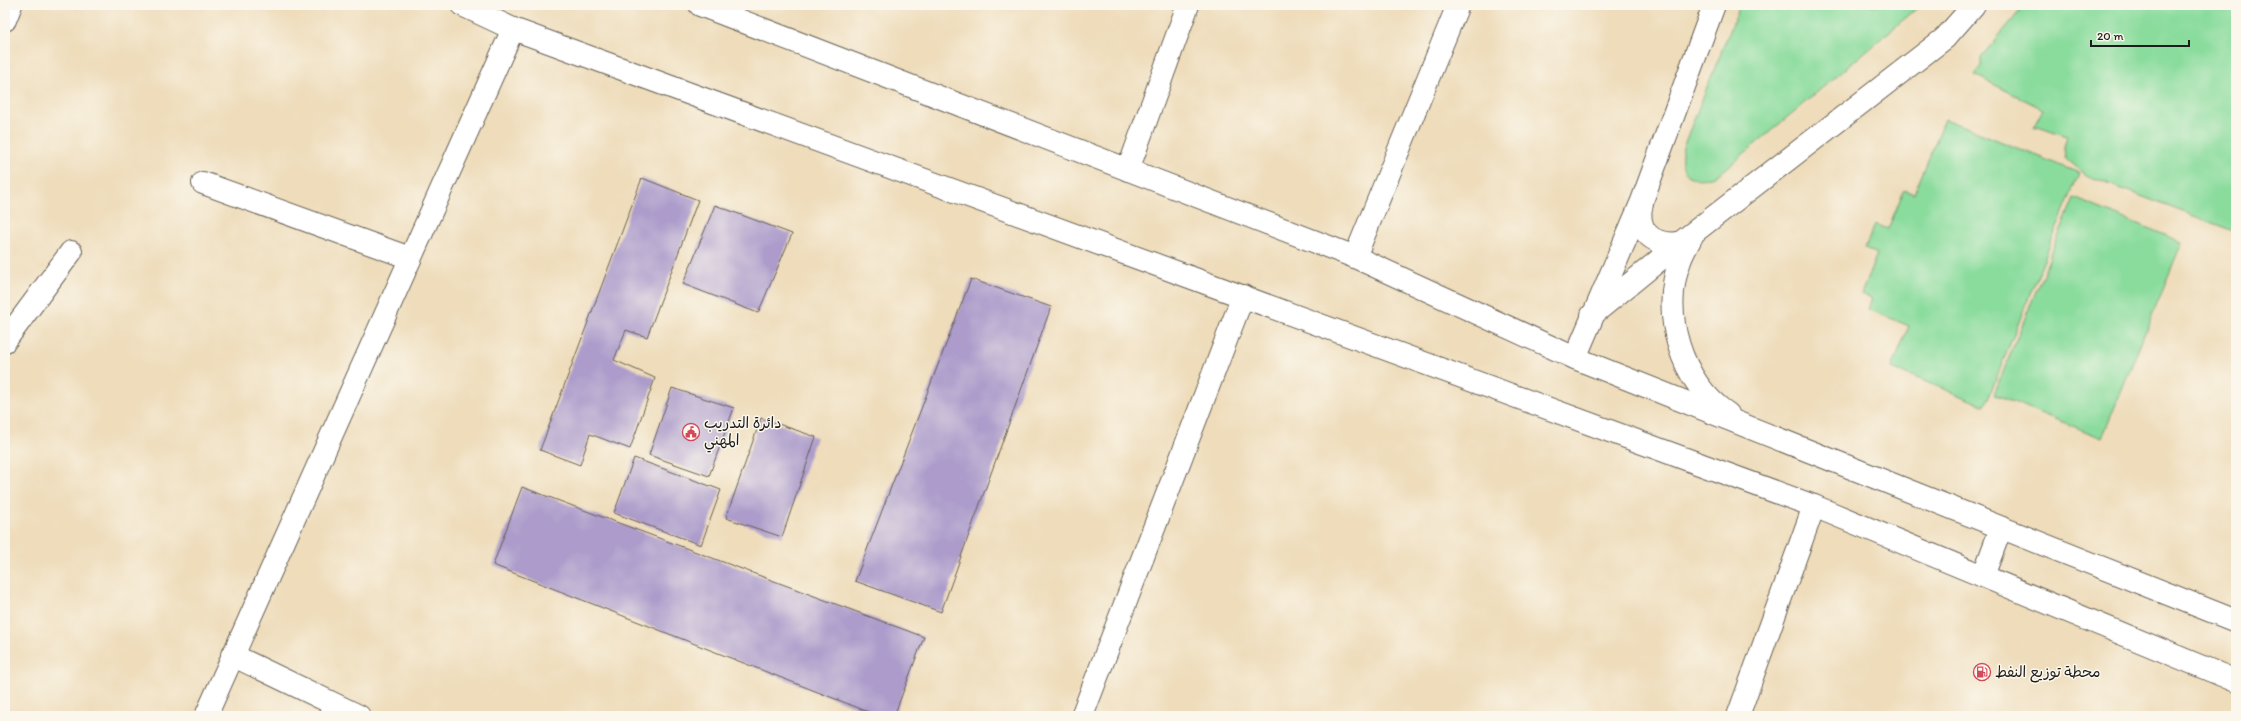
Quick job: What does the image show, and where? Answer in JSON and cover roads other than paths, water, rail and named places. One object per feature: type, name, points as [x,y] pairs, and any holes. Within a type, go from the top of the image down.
[{"type":"street","points":[[5,20],[11,5]]},
{"type":"street","points":[[462,5],[513,29],[1814,506],[2236,682]]},
{"type":"street","points":[[700,5],[1355,257],[1575,358],[2236,621]]},
{"type":"street","points":[[1128,170],[1188,5]]},
{"type":"street","points":[[1355,257],[1458,5]]},
{"type":"street","points":[[1575,358],[1592,315],[1642,201],[1714,5]]},
{"type":"street","points":[[1592,315],[1686,238],[1945,38],[1974,5]]},
{"type":"street","points":[[206,716],[513,29]]},
{"type":"street","points":[[203,183],[410,258]]},
{"type":"street","points":[[1642,201],[1640,213],[1641,224],[1647,234],[1657,242],[1668,244],[1686,238]]},
{"type":"street","points":[[1686,238],[1673,293],[1674,325],[1682,356],[1697,384],[1719,408],[1745,426]]},
{"type":"street","points":[[5,341],[71,252]]},
{"type":"street","points":[[1082,716],[1243,296]]},
{"type":"street","points":[[1738,716],[1814,506]]},
{"type":"street","points":[[1983,576],[2001,528]]},
{"type":"street","points":[[232,655],[359,716]]},
{"type":"place","name":"دائرة التدريب المهني","points":[[691,432]]},
{"type":"place","name":"محطة توزيع النفط","points":[[1982,672]]}]
